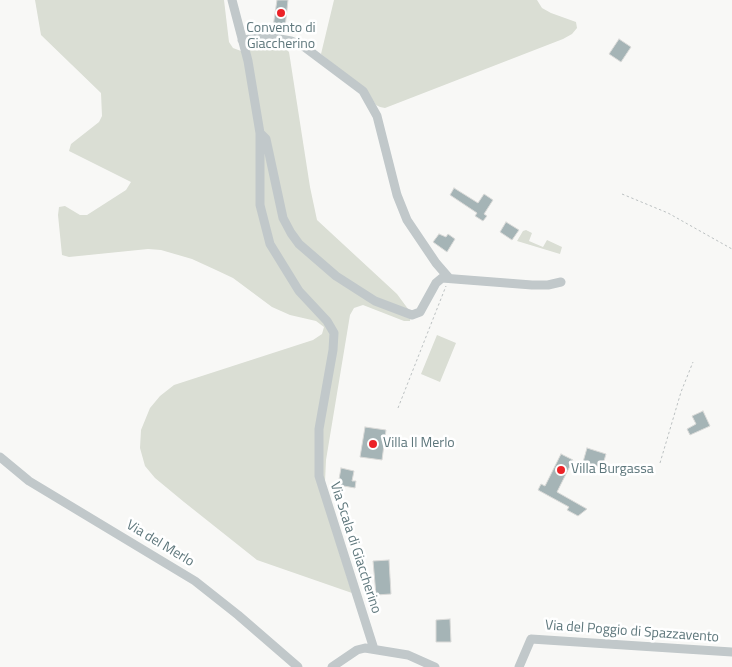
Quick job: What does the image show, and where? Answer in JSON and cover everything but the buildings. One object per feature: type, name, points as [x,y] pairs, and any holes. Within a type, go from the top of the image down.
[{"type":"street","name":"Via Scala di Giaccherino","points":[[232,0],[248,61],[260,133],[260,205],[270,244],[299,291],[328,321],[334,332],[333,350],[319,429],[319,476],[374,649]]},
{"type":"street","points":[[242,40],[269,37],[291,41],[302,46],[363,91],[377,116],[397,195],[408,220],[448,278]]},
{"type":"street","points":[[260,133],[266,139],[283,218],[291,234],[299,244],[336,276],[375,301],[412,315],[422,310],[438,281],[448,278],[532,285],[548,285],[561,282]]},
{"type":"street","name":"Via del Merlo","points":[[0,457],[29,481],[194,581],[238,615],[298,667]]},
{"type":"street","name":"Via del Poggio di Spazzavento","points":[[518,667],[531,639],[732,652]]},
{"type":"street","points":[[332,667],[360,649],[374,649],[408,655],[435,667]]},
{"type":"path","points":[[622,194],[668,213],[732,249]]},
{"type":"path","points":[[398,408],[448,278]]},
{"type":"path","points":[[660,463],[681,392],[693,362]]},
{"type":"shaded area","points":[[35,0],[224,0],[229,42],[233,48],[241,51],[273,43],[283,46],[289,52],[317,220],[397,294],[411,313],[410,321],[404,321],[363,305],[354,308],[350,315],[326,460],[324,504],[352,593],[257,560],[155,478],[145,466],[140,448],[141,430],[150,408],[160,396],[174,385],[313,340],[322,334],[324,327],[316,321],[290,315],[272,307],[233,278],[192,259],[161,250],[148,249],[69,257],[62,255],[59,207],[65,206],[80,215],[87,215],[126,190],[131,182],[69,151],[71,144],[99,122],[102,116],[101,93],[41,35]]},
{"type":"shaded area","points":[[334,0],[537,0],[542,8],[576,22],[577,28],[572,34],[563,39],[385,108],[376,105],[367,91],[321,54]]},
{"type":"shaded area","points":[[526,230],[532,233],[529,241],[543,247],[547,240],[562,247],[560,254],[517,241],[523,231]]},
{"type":"shaded area","points":[[437,335],[456,343],[440,382],[421,374]]},
{"type":"place","name":"Convento di Giaccherino","points":[[281,13]]},
{"type":"place","name":"Villa Il Merlo","points":[[373,444]]},
{"type":"place","name":"Villa Burgassa","points":[[561,470]]}]
